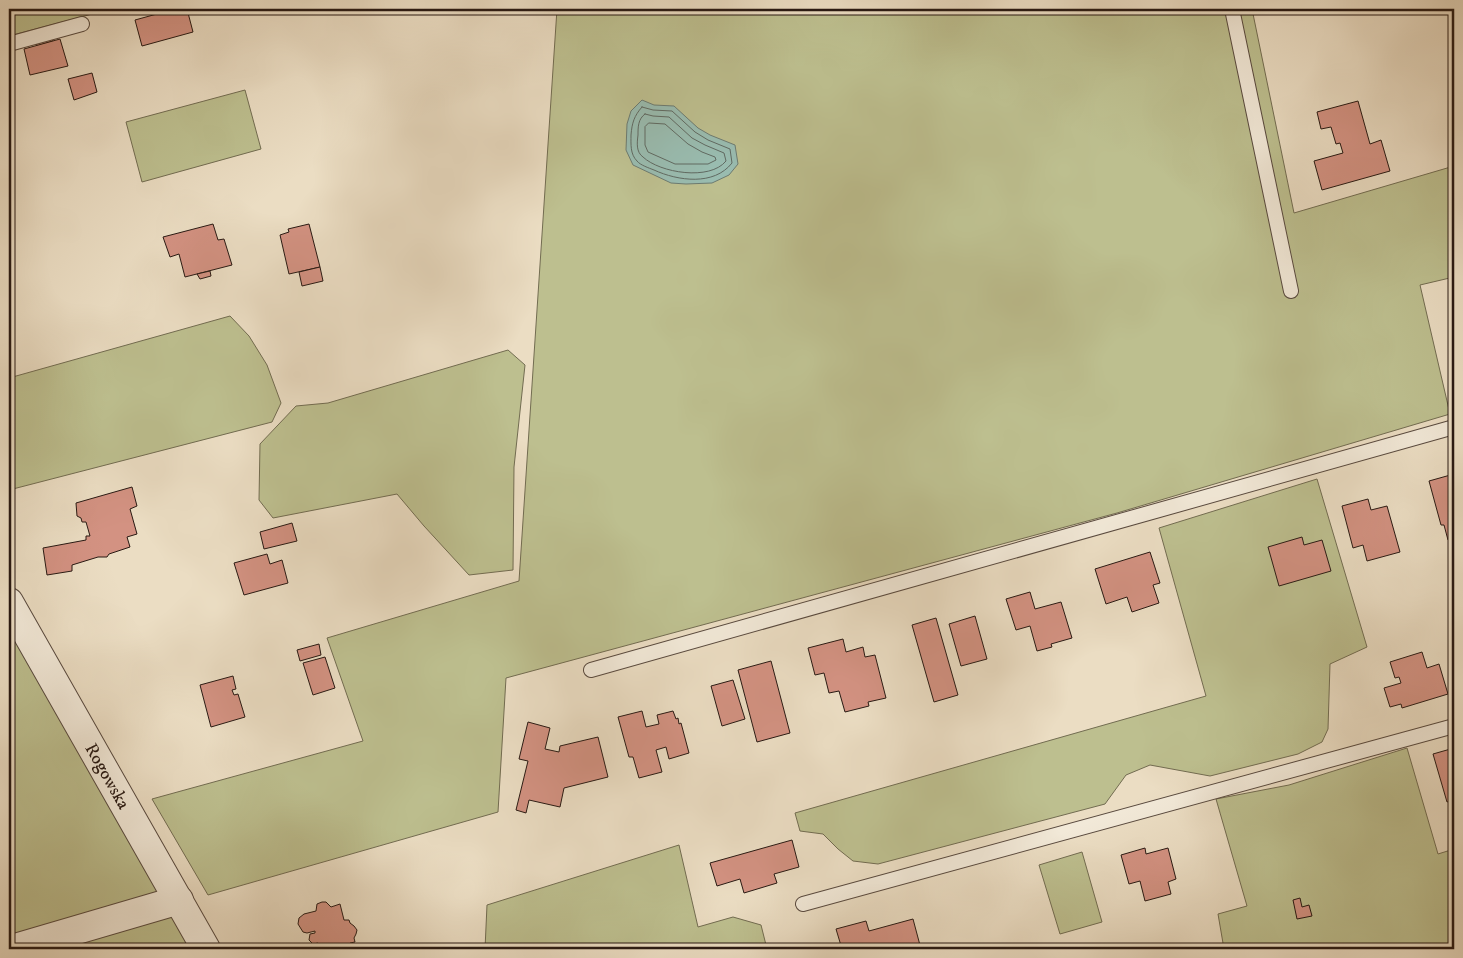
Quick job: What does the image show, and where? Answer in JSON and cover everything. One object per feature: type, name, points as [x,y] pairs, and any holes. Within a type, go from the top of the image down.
[{"type":"street","name":"Rogowska","points":[[9,602],[206,949]]},
{"type":"street","points":[[12,949],[179,900]]},
{"type":"lane","points":[[1232,9],[1291,291]]},
{"type":"lane","points":[[9,44],[82,24]]},
{"type":"lane","points":[[591,670],[1454,427]]},
{"type":"lane","points":[[803,904],[1454,726]]},
{"type":"green space","points":[[9,9],[111,9],[9,36]]},
{"type":"green space","points":[[557,9],[1217,9],[1218,12],[1229,9],[1252,9],[1294,213],[1454,166],[1454,277],[1420,285],[1450,414],[1117,513],[506,678],[498,812],[208,895],[152,799],[363,741],[327,638],[519,581]]},
{"type":"green space","points":[[245,90],[261,149],[142,182],[126,122]]},
{"type":"green space","points":[[230,316],[249,336],[267,365],[281,403],[272,422],[9,490],[9,378]]},
{"type":"green space","points":[[508,350],[525,365],[514,467],[513,570],[469,575],[397,494],[273,518],[259,500],[260,444],[296,406],[328,403]]},
{"type":"green space","points":[[1317,479],[1367,647],[1330,664],[1328,729],[1322,742],[1298,754],[1210,776],[1150,765],[1126,775],[1105,804],[878,864],[853,861],[823,834],[800,831],[795,813],[1206,696],[1159,528]]},
{"type":"green space","points":[[9,627],[193,949],[9,949]]},
{"type":"green space","points":[[1407,748],[1438,854],[1454,849],[1454,949],[1224,949],[1218,914],[1247,906],[1216,799],[1289,785]]},
{"type":"green space","points":[[679,845],[698,927],[733,917],[761,925],[767,949],[485,949],[487,905]]},
{"type":"green space","points":[[1082,852],[1102,922],[1060,934],[1039,865]]},
{"type":"water","points":[[642,100],[654,105],[674,106],[698,128],[735,145],[738,164],[729,175],[712,183],[686,184],[671,183],[633,165],[626,150],[627,124],[631,111]]},
{"type":"building","points":[[175,9],[187,9],[193,32],[142,46],[135,20]]},
{"type":"building","points":[[52,36],[53,41],[37,46],[36,41]]},
{"type":"building","points":[[60,39],[68,66],[30,75],[24,49]]},
{"type":"building","points":[[92,73],[97,92],[74,100],[68,79]]},
{"type":"building","points":[[1358,101],[1370,144],[1381,140],[1390,171],[1322,190],[1314,161],[1343,153],[1340,143],[1336,144],[1331,127],[1321,129],[1317,112]]},
{"type":"building","points":[[213,224],[218,240],[224,239],[232,265],[185,277],[179,254],[170,257],[163,237]]},
{"type":"building","points":[[309,224],[320,267],[289,274],[280,235],[289,232],[288,229]]},
{"type":"building","points":[[320,267],[323,281],[302,286],[299,272]]},
{"type":"building","points":[[210,271],[211,276],[200,279],[197,274]]},
{"type":"building","points":[[1454,474],[1454,538],[1448,540],[1444,525],[1441,525],[1429,481]]},
{"type":"building","points":[[132,487],[137,506],[130,509],[137,534],[127,537],[130,547],[109,554],[107,557],[98,557],[72,565],[72,571],[47,575],[43,548],[86,540],[86,536],[90,536],[86,522],[82,522],[81,518],[77,516],[76,503]]},
{"type":"building","points":[[1368,499],[1371,510],[1387,506],[1400,552],[1367,561],[1363,545],[1353,548],[1342,506]]},
{"type":"building","points":[[292,523],[297,541],[264,549],[260,532]]},
{"type":"building","points":[[1302,537],[1304,545],[1322,540],[1331,571],[1279,586],[1268,547]]},
{"type":"building","points":[[1150,552],[1160,583],[1153,585],[1159,603],[1132,612],[1127,597],[1106,604],[1095,569]]},
{"type":"building","points":[[267,554],[270,564],[282,560],[288,583],[244,595],[234,563]]},
{"type":"building","points":[[1030,592],[1035,609],[1061,602],[1072,638],[1051,644],[1052,647],[1037,651],[1030,626],[1016,630],[1006,599]]},
{"type":"building","points":[[975,616],[987,659],[961,666],[949,624]]},
{"type":"building","points":[[936,618],[958,695],[934,702],[912,625]]},
{"type":"building","points":[[843,639],[846,652],[863,647],[865,657],[875,655],[886,698],[868,702],[869,706],[845,712],[839,691],[829,693],[824,673],[815,675],[808,648]]},
{"type":"building","points":[[319,644],[321,655],[300,661],[297,650]]},
{"type":"building","points":[[1422,652],[1427,668],[1439,664],[1448,694],[1402,708],[1401,704],[1390,707],[1384,688],[1401,683],[1399,677],[1395,678],[1390,662]]},
{"type":"building","points":[[325,657],[335,688],[313,695],[303,663]]},
{"type":"building","points":[[771,661],[790,733],[757,742],[738,670]]},
{"type":"building","points":[[233,676],[236,689],[232,690],[234,695],[238,694],[245,717],[211,727],[200,685]]},
{"type":"building","points":[[733,680],[745,719],[722,726],[711,686]]},
{"type":"building","points":[[642,711],[646,727],[659,724],[657,715],[673,711],[676,719],[678,718],[679,724],[681,723],[689,753],[669,759],[666,747],[656,750],[662,772],[639,778],[633,757],[629,757],[618,717]]},
{"type":"building","points":[[528,722],[550,728],[545,749],[559,752],[560,746],[598,737],[608,777],[564,788],[560,807],[529,800],[526,813],[516,810],[528,761],[519,759]]},
{"type":"building","points":[[1454,748],[1454,800],[1447,802],[1433,754]]},
{"type":"building","points":[[792,840],[799,867],[774,874],[777,883],[744,893],[740,879],[717,886],[710,863]]},
{"type":"building","points":[[1145,848],[1146,854],[1168,848],[1176,879],[1168,882],[1171,894],[1145,901],[1140,881],[1129,884],[1121,855]]},
{"type":"building","points":[[1300,898],[1302,907],[1309,905],[1312,916],[1297,919],[1293,900]]},
{"type":"building","points":[[326,902],[331,907],[340,904],[344,920],[349,920],[357,930],[354,938],[355,942],[350,943],[352,949],[320,949],[318,943],[313,944],[309,940],[310,934],[315,933],[315,931],[303,932],[298,924],[299,918],[304,914],[316,911],[317,904]]},
{"type":"building","points":[[913,919],[921,949],[842,949],[836,929],[866,921],[869,931]]}]
